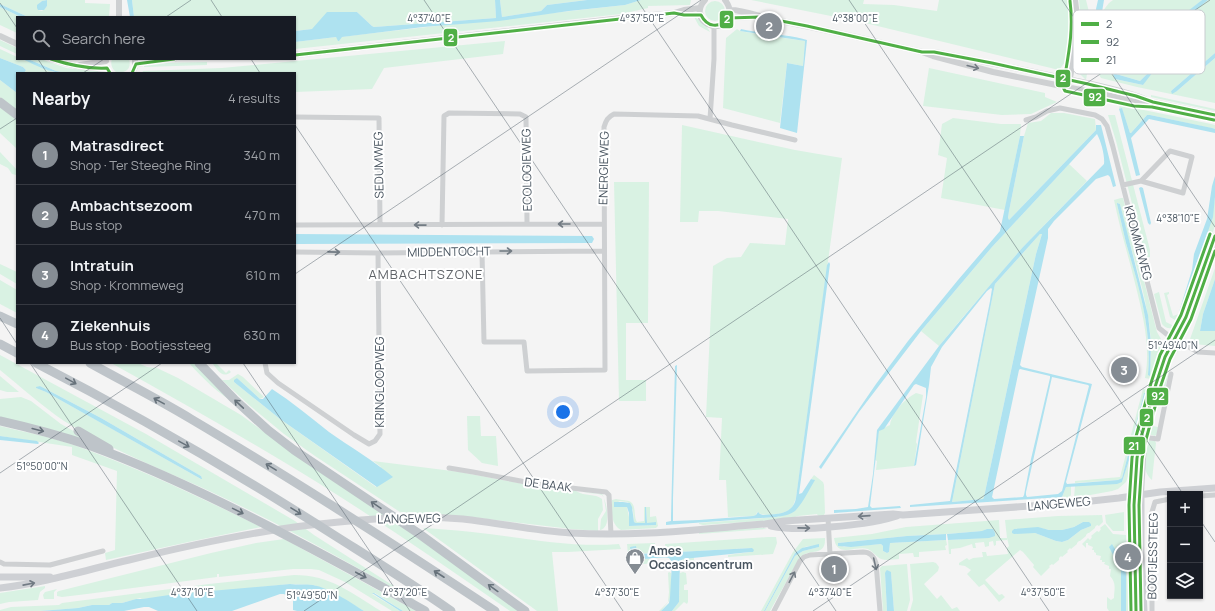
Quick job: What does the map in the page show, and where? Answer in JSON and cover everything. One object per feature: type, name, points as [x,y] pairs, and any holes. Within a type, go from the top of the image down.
[{"type":"highway","points":[[0,102],[16,114]]},
{"type":"highway","points":[[0,316],[16,324]]},
{"type":"highway","points":[[0,344],[16,352]]},
{"type":"highway","points":[[38,364],[141,420],[292,508],[451,611]]},
{"type":"highway","points":[[92,364],[190,418],[305,488],[386,539],[495,611]]},
{"type":"highway","points":[[200,364],[262,425],[294,450],[424,537],[525,611]]},
{"type":"highway","points":[[0,421],[44,431],[91,447],[203,494],[375,582],[425,611]]},
{"type":"highway","points":[[78,431],[125,460]]},
{"type":"main road","name":"LANGEWEG","points":[[765,524],[804,529],[870,523],[903,515],[1079,502],[1138,494],[1215,488]]},
{"type":"main road","name":"BOOTJESSTEEG","points":[[1136,611],[1134,506],[1138,494]]},
{"type":"main road","name":"BOOTJESSTEEG","points":[[1138,494],[1144,611]]},
{"type":"main road","name":"LANGEWEG","points":[[0,588],[21,586],[250,533],[339,522],[422,518],[454,519],[482,521],[559,532],[611,534],[645,533],[828,518],[893,514],[903,515]]},
{"type":"main road","name":"LANGEWEG","points":[[0,577],[57,577]]},
{"type":"street","points":[[119,0],[119,16]]},
{"type":"street","points":[[705,0],[700,8],[700,15],[706,23],[714,26],[721,25],[728,18],[730,10],[725,0]]},
{"type":"street","points":[[1075,0],[1076,10]]},
{"type":"street","points":[[296,54],[614,18],[674,13],[700,8]]},
{"type":"street","points":[[730,10],[745,12],[761,17],[922,52],[993,72],[1135,101],[1153,102]]},
{"type":"street","points":[[674,13],[684,15],[700,15]]},
{"type":"street","points":[[728,18],[761,17]]},
{"type":"street","points":[[710,119],[714,59],[714,26]]},
{"type":"street","points":[[0,36],[16,44]]},
{"type":"street","points":[[922,52],[934,52],[1070,80],[1136,96],[1153,102],[1215,115]]},
{"type":"street","points":[[54,60],[65,64],[108,71],[106,60],[78,66]]},
{"type":"street","points":[[132,72],[136,62],[151,62],[158,60]]},
{"type":"street","points":[[1068,87],[1073,61]]},
{"type":"street","name":"KROMMEWEG","points":[[1026,120],[1060,108],[1095,115],[1102,119],[1107,126],[1159,328],[1163,332],[1198,352],[1215,353]]},
{"type":"street","name":"ECOLOGIEWEG","points":[[442,225],[444,116],[449,113],[520,114],[526,117],[527,224]]},
{"type":"street","name":"ENERGIEWEG","points":[[482,252],[484,342],[524,342],[527,371],[605,370],[604,127],[609,116],[614,114],[690,115],[796,140]]},
{"type":"street","name":"SEDUMWEG","points":[[296,117],[379,118],[380,224]]},
{"type":"street","points":[[1123,185],[1141,181],[1183,193],[1192,157],[1170,151],[1141,181]]},
{"type":"street","points":[[296,225],[604,224]]},
{"type":"street","points":[[1138,494],[1144,442],[1142,437],[1160,370],[1191,305],[1215,236]]},
{"type":"street","name":"MIDDENTOCHT","points":[[296,252],[378,253],[604,251]]},
{"type":"street","name":"KRINGLOOPWEG","points":[[266,364],[267,373],[278,383],[369,444],[375,441],[380,434],[378,253]]},
{"type":"street","points":[[1142,437],[1158,439],[1171,374]]},
{"type":"street","name":"DE BAAK","points":[[448,468],[536,484],[606,492],[609,495],[611,534]]},
{"type":"street","points":[[1203,496],[1215,495]]},
{"type":"street","name":"BOOTJESSTEEG","points":[[1152,611],[1152,512],[1155,502],[1167,499]]},
{"type":"street","points":[[828,518],[830,554]]},
{"type":"street","points":[[0,562],[4,564],[50,565],[104,551]]},
{"type":"street","points":[[774,611],[802,559],[810,555],[866,552],[873,556],[876,563],[880,611]]},
{"type":"green space","points":[[0,0],[46,0],[40,2],[38,10],[42,11],[47,6],[47,0],[85,0],[85,3],[110,4],[109,16],[26,16],[0,4]]},
{"type":"green space","points":[[132,0],[495,0],[496,18],[374,27],[357,12],[312,29],[296,31],[296,16],[134,16]]},
{"type":"green space","points":[[500,0],[587,0],[547,5],[541,11],[502,17]]},
{"type":"green space","points":[[641,0],[691,0],[690,5],[648,6],[648,8],[621,14],[296,49],[296,42],[336,37],[339,40],[341,37],[365,34],[625,5]]},
{"type":"green space","points":[[751,0],[864,0],[863,4],[894,5],[937,11],[939,0],[1068,0],[1071,32],[1065,62],[1059,70],[861,22]]},
{"type":"green space","points":[[1079,0],[1086,0],[1088,10],[1080,10]]},
{"type":"green space","points":[[1113,0],[1202,0],[1190,10],[1104,10]]},
{"type":"green space","points":[[1208,0],[1215,0],[1215,53],[1205,62],[1205,10],[1194,10]]},
{"type":"green space","points":[[715,1],[722,4],[725,11],[722,18],[715,21],[708,18],[705,11],[708,4]]},
{"type":"green space","points":[[0,7],[19,16],[16,16],[16,33],[0,25]]},
{"type":"green space","points":[[694,17],[704,23],[710,32],[699,26]]},
{"type":"green space","points":[[737,29],[740,31],[757,34],[805,41],[803,66],[787,63],[780,123],[723,108],[726,38]]},
{"type":"green space","points":[[0,40],[16,48],[16,54],[0,46]]},
{"type":"green space","points":[[505,41],[503,54],[384,68],[372,89],[296,92],[296,72],[142,72],[222,68]]},
{"type":"green space","points":[[0,49],[16,57],[16,60],[31,62],[54,72],[25,72],[26,70],[23,67],[0,58]]},
{"type":"green space","points":[[1215,58],[1215,103],[1137,87],[1101,78],[1098,74],[1114,74],[1115,79],[1143,85],[1148,74],[1191,74],[1171,91],[1177,91],[1197,74],[1205,74],[1205,67]]},
{"type":"green space","points":[[30,60],[44,60],[66,68],[98,72],[61,72]]},
{"type":"green space","points":[[112,60],[129,60],[130,65],[127,70],[123,72],[116,72],[111,63]]},
{"type":"green space","points":[[207,62],[207,65],[144,67],[161,63]]},
{"type":"green space","points":[[929,68],[1045,93],[1045,97],[1057,102],[1031,114],[1002,115],[923,106]]},
{"type":"green space","points":[[1080,74],[1087,74],[1086,80]]},
{"type":"green space","points":[[1116,74],[1147,74],[1140,81]]},
{"type":"green space","points":[[0,80],[16,92],[16,109],[0,97]]},
{"type":"green space","points":[[1088,93],[1211,118],[1215,119],[1215,122],[1088,96]]},
{"type":"green space","points":[[1151,95],[1215,109],[1215,111],[1151,97]]},
{"type":"green space","points":[[1120,105],[1215,125],[1215,129],[1147,115],[1130,133],[1122,109],[1119,109]]},
{"type":"green space","points":[[0,107],[16,119],[16,148],[0,133]]},
{"type":"green space","points":[[1051,113],[1064,113],[1095,119],[1096,130],[1009,220],[1009,211],[1028,123],[1041,121]]},
{"type":"green space","points":[[1108,115],[1115,115],[1150,250],[1150,257],[1146,258]]},
{"type":"green space","points":[[953,118],[1001,124],[1021,124],[1020,136],[1005,210],[941,198],[947,158],[938,155],[942,124]]},
{"type":"green space","points":[[682,125],[795,150],[842,158],[796,498],[792,508],[780,513],[765,515],[757,512],[756,515],[753,516],[728,517],[726,480],[719,480],[722,418],[706,417],[713,266],[727,258],[741,257],[750,243],[785,245],[788,219],[718,211],[699,211],[698,222],[680,222]]},
{"type":"green space","points":[[0,152],[16,169],[16,175],[12,174],[8,168],[0,164]]},
{"type":"green space","points":[[1069,164],[1087,181],[1023,247],[939,346],[921,331],[992,247]]},
{"type":"green space","points":[[614,182],[649,182],[648,323],[626,323],[626,380],[646,380],[646,401],[619,401]]},
{"type":"green space","points":[[1215,197],[1215,226],[1192,292],[1180,320],[1175,320],[1170,317],[1164,293],[1169,292],[1167,295],[1173,316],[1179,314],[1212,217]]},
{"type":"green space","points":[[1123,198],[1157,332],[1162,342],[1155,375],[1150,379],[1145,378],[1147,366],[1147,343],[1144,320],[1114,200]],"holes":[[[1117,203],[1120,204],[1139,276],[1148,318],[1151,338],[1151,357],[1148,375],[1149,358],[1146,325],[1140,292],[1126,243]]]},
{"type":"green space","points":[[1040,234],[1042,234],[1036,254],[984,497],[983,499],[952,502],[995,284]]},
{"type":"green space","points":[[1215,245],[1215,253],[1190,325],[1188,324]]},
{"type":"green space","points":[[0,264],[16,272],[16,283],[0,274]]},
{"type":"green space","points":[[1215,268],[1215,279],[1203,314],[1200,331],[1215,331],[1215,346],[1193,344],[1189,342]]},
{"type":"green space","points":[[0,280],[16,289],[16,312],[0,304]]},
{"type":"green space","points":[[1159,292],[1166,322],[1176,327],[1168,328],[1162,324],[1154,294]]},
{"type":"green space","points":[[1181,347],[1172,360],[1164,394],[1160,394],[1153,426],[1158,427],[1157,434],[1155,436],[1148,434],[1147,431],[1151,411],[1163,370],[1175,351]]},
{"type":"green space","points":[[0,355],[146,434],[295,521],[414,600],[271,521],[122,452],[83,432],[64,421],[0,370]],"holes":[[[40,386],[101,418],[201,476],[201,479],[46,392],[36,388]]]},
{"type":"green space","points":[[113,364],[140,364],[147,367],[157,368],[178,378],[241,415],[309,465],[467,572],[520,611],[510,611],[361,510],[283,461]]},
{"type":"green space","points":[[190,364],[196,364],[236,404],[223,395]]},
{"type":"green space","points":[[213,364],[217,364],[226,373],[229,370],[231,372],[225,375],[218,371]]},
{"type":"green space","points":[[238,374],[264,397],[260,399],[237,378],[234,382],[280,419],[376,487],[381,467],[373,461],[460,472],[534,486],[576,491],[602,499],[603,510],[598,519],[598,531],[470,517],[400,512],[284,434],[222,380],[229,380]]},
{"type":"green space","points":[[0,376],[19,392],[7,392],[0,390]]},
{"type":"green space","points":[[1143,389],[1148,390],[1149,395],[1139,434],[1133,450],[1129,474],[1126,482],[1118,489],[1112,491],[1074,498],[1075,486],[1122,482],[1134,445],[1145,393],[1122,478],[1118,480],[1075,483],[1075,481],[1120,477]]},
{"type":"green space","points":[[916,393],[923,395],[914,466],[876,470],[877,461],[875,460],[879,430],[890,425],[893,415],[900,406]]},
{"type":"green space","points":[[21,397],[31,401],[61,424],[102,447],[0,419],[0,399]]},
{"type":"green space","points":[[467,416],[480,416],[481,436],[496,436],[498,466],[482,463],[468,450]]},
{"type":"green space","points":[[0,426],[74,445],[122,463],[169,483],[261,527],[106,560],[105,553],[115,550],[117,471],[72,455],[72,447],[0,436]]},
{"type":"green space","points":[[1148,440],[1155,441],[1156,443],[1152,480],[1146,472],[1144,462],[1145,442]]},
{"type":"green space","points":[[814,475],[823,482],[824,485],[824,515],[819,517],[817,514],[798,516],[789,519],[703,525],[699,524],[776,517],[791,513],[814,480],[811,479]]},
{"type":"green space","points":[[1071,486],[1071,495],[1068,499],[1051,500],[1051,498],[1062,497],[1066,487]]},
{"type":"green space","points":[[604,498],[607,508],[607,520],[604,528],[600,530],[601,519],[606,511]]},
{"type":"green space","points":[[616,499],[629,501],[634,507],[637,522],[644,521],[644,507],[650,507],[650,517],[656,516],[658,526],[656,528],[621,530],[613,521],[612,500]],"holes":[[[618,501],[628,502],[633,510],[634,522],[645,523],[646,508],[647,523],[656,523],[656,525],[629,526],[627,507]]]},
{"type":"green space","points":[[1124,512],[1124,531],[1113,531],[1106,523],[1105,515]]},
{"type":"green space","points":[[1102,515],[1103,522],[1099,526],[1097,525],[1071,549],[1070,548],[1067,551],[1068,552],[1062,557],[1061,556],[1053,565],[1052,564],[1049,566],[1050,567],[1041,576],[1033,567],[1034,565],[1020,550],[985,580],[999,595],[1002,594],[1005,597],[999,602],[984,584],[979,587],[967,574],[971,570],[965,566],[959,565],[959,563],[967,558],[969,560],[983,557],[982,552],[986,552],[987,556],[1008,554],[1007,548],[1009,546],[1005,520],[1058,516]],"holes":[[[1083,522],[1091,525],[1081,530],[1068,540],[1062,542],[1035,533],[1012,532],[1014,529],[1040,528],[1054,531],[1062,530],[1074,527]]]},
{"type":"green space","points":[[999,520],[1000,538],[1007,538],[1007,540],[996,541],[996,545],[994,546],[993,541],[989,542],[989,546],[985,547],[984,542],[975,543],[976,548],[973,548],[972,544],[951,549],[951,554],[949,554],[948,540],[981,538],[987,529],[983,531],[907,536],[838,543],[844,547],[881,544],[883,546],[883,551],[887,553],[889,552],[890,543],[946,540],[946,550],[919,552],[919,557],[914,557],[913,553],[899,554],[899,559],[888,560],[880,559],[868,549],[843,550],[836,544],[834,538],[872,534],[906,527]]},
{"type":"green space","points":[[1105,524],[1113,534],[1126,535],[1126,559],[1130,560],[1134,573],[1134,582],[1131,595],[1131,611],[1126,611],[1125,566],[1119,566],[1121,571],[1121,611],[1109,611],[1107,608],[1107,597],[1111,600],[1114,598],[1115,589],[1114,582],[1110,576],[1111,569],[1109,569],[1109,566],[1104,564],[1105,562],[1100,560],[1101,556],[1096,555],[1094,550],[1092,550],[1093,547],[1086,543],[1086,548],[1082,544],[1088,538],[1090,540],[1092,537],[1091,536],[1097,531],[1099,532],[1101,529],[1100,528]]},
{"type":"green space","points":[[423,528],[466,531],[582,545],[619,544],[621,549],[552,552],[558,611],[537,611]]},
{"type":"green space","points":[[756,528],[767,529],[699,534],[699,532]]},
{"type":"green space","points":[[776,537],[777,543],[773,554],[728,557],[728,555],[750,552],[752,548],[678,552],[670,554],[666,552],[665,544]]},
{"type":"green space","points":[[825,538],[823,548],[804,554],[800,557],[770,611],[765,611],[795,556],[803,551],[819,547],[807,547],[795,553],[764,611],[761,611],[793,552],[803,539]]},
{"type":"green space","points":[[284,539],[416,611],[403,611],[375,593],[372,594],[400,611],[392,611],[345,582],[319,570],[311,569],[293,569],[219,577],[219,574],[217,574],[217,577],[62,597],[57,596],[57,592],[59,591],[211,553],[256,543]]},
{"type":"green space","points":[[655,543],[656,552],[641,554],[637,552],[634,546],[639,559],[656,559],[657,563],[629,565],[627,544]]},
{"type":"green space","points":[[687,557],[694,557],[694,563],[680,562]]},
{"type":"green space","points":[[933,562],[939,567],[938,571],[924,584],[937,599],[941,595],[952,609],[957,607],[960,611],[910,611],[913,600],[910,564]]},
{"type":"green space","points":[[907,564],[910,600],[907,611],[894,611],[891,572],[885,573],[887,611],[883,611],[880,568],[882,566]]},
{"type":"green space","points":[[669,572],[671,573],[671,594],[669,601],[661,611],[659,611],[668,602]]},
{"type":"green space","points":[[680,573],[686,573],[687,584],[684,585],[684,590],[688,590],[688,602],[687,604],[684,602],[675,611],[672,611],[679,602]]},
{"type":"green space","points":[[294,575],[319,578],[340,586],[381,611],[364,611],[333,593],[314,585],[290,584],[140,598],[122,603],[92,605],[78,608],[40,611],[0,611],[11,607],[59,605],[62,603],[209,584]]},
{"type":"green space","points":[[45,586],[45,588],[40,592],[38,600],[0,604],[0,593]]},
{"type":"green space","points":[[57,589],[54,592],[54,599],[44,599],[43,595],[45,592]]},
{"type":"water","points":[[47,0],[47,6],[44,10],[38,10],[37,5],[42,1]]},
{"type":"water","points":[[127,0],[132,0],[134,16],[130,16]]},
{"type":"water","points":[[495,0],[500,0],[502,17],[541,11],[547,5],[587,0],[641,0],[625,5],[499,21],[423,27],[342,37],[339,41],[336,37],[296,42],[296,31],[312,29],[327,12],[357,12],[374,27],[496,18]]},
{"type":"water","points":[[1098,0],[1104,0],[1102,10],[1096,9]]},
{"type":"water","points":[[1202,0],[1208,0],[1196,10],[1189,10]]},
{"type":"water","points":[[0,4],[26,16],[19,16],[0,7]]},
{"type":"water","points":[[741,29],[791,36],[807,40],[797,133],[780,128],[787,63],[803,66],[805,41],[740,31]]},
{"type":"water","points":[[1215,53],[1215,58],[1205,67],[1205,62]]},
{"type":"water","points":[[0,58],[23,67],[26,70],[25,72],[16,72],[16,92],[0,80]]},
{"type":"water","points":[[24,60],[30,60],[61,72],[56,72],[38,67]]},
{"type":"water","points":[[1113,74],[1116,74],[1140,81],[1147,74],[1151,74],[1143,85],[1115,79]]},
{"type":"water","points":[[1191,74],[1197,74],[1177,91],[1172,94],[1171,91]]},
{"type":"water","points":[[1122,108],[1130,133],[1147,115],[1150,115],[1212,128],[1215,129],[1215,133],[1149,119],[1131,138],[1140,175],[1136,176],[1119,109]]},
{"type":"water","points":[[1096,125],[1101,125],[1116,186],[1113,187],[1108,175],[1096,179],[1054,221],[1048,229],[1048,238],[1020,365],[1022,367],[1092,384],[1066,482],[1067,484],[1118,480],[1122,478],[1144,393],[1146,393],[1134,445],[1122,482],[1117,484],[1066,487],[1062,497],[910,507],[910,505],[950,501],[990,301],[991,288],[942,347],[931,367],[916,465],[914,466],[926,397],[926,388],[916,384],[914,385],[884,429],[879,431],[870,506],[872,508],[900,506],[901,508],[834,513],[834,510],[868,507],[877,430],[939,346],[991,284],[1023,247],[1104,164],[1104,157],[1097,134],[992,247],[921,331],[859,412],[821,469],[819,467],[876,384],[908,341],[1000,231],[1020,136],[1024,136],[1009,211],[1009,220],[1096,130]],"holes":[[[1040,234],[1042,234],[1036,254],[984,497],[983,499],[952,502],[995,284]],[[1019,370],[1050,376],[1050,378],[1024,495],[1023,497],[994,499],[992,497]],[[1052,377],[1088,385],[1089,386],[1062,491],[1058,494],[1027,497],[1026,492]]]},
{"type":"water","points":[[1215,176],[1213,217],[1179,312],[1192,270],[1194,254],[1207,219]]},
{"type":"water","points":[[1139,188],[1143,188],[1151,223],[1150,225],[1148,223]]},
{"type":"water","points":[[1117,203],[1120,204],[1148,315],[1151,343],[1150,376],[1148,375],[1148,341],[1143,308]]},
{"type":"water","points":[[296,234],[592,236],[594,239],[592,243],[296,244]]},
{"type":"water","points":[[829,262],[830,264],[799,494],[802,493],[811,479],[815,480],[803,500],[795,511],[776,517],[666,525],[666,522],[671,521],[675,366],[677,365],[673,521],[753,516],[758,512],[763,515],[778,514],[788,511],[794,504],[827,265]]},
{"type":"water","points":[[1215,279],[1215,331],[1200,331],[1203,314]]},
{"type":"water","points":[[237,378],[260,399],[263,399],[272,389],[294,404],[329,432],[393,477],[377,487],[280,419],[234,382]]},
{"type":"water","points":[[40,386],[101,418],[201,476],[202,479],[46,392],[36,388]]},
{"type":"water","points":[[0,436],[37,441],[39,443],[0,440]]},
{"type":"water","points":[[614,502],[630,503],[634,522],[636,523],[645,523],[646,507],[647,523],[656,522],[656,525],[629,526],[629,513],[627,507],[614,507]]},
{"type":"water","points":[[1083,522],[1089,522],[1091,526],[1081,530],[1068,540],[1062,542],[1035,533],[1012,533],[1014,529],[1038,527],[1049,530],[1062,530],[1074,527]]},
{"type":"water","points":[[993,529],[995,536],[989,538],[948,540],[947,534],[982,531]]},
{"type":"water","points":[[946,534],[946,540],[890,543],[889,552],[887,553],[883,551],[883,546],[881,544],[851,547],[838,546],[838,543],[907,536]]},
{"type":"water","points":[[819,544],[819,547],[803,551],[795,556],[764,611],[795,553],[802,548]]},
{"type":"water","points":[[1112,544],[1125,566],[1126,611],[1121,611],[1121,571],[1109,547]]},
{"type":"water","points":[[636,546],[637,552],[641,554],[666,552],[670,554],[678,552],[752,548],[754,550],[753,552],[683,559],[680,562],[679,602],[672,611],[661,611],[669,603],[672,562],[669,558],[635,558],[631,553],[630,547]]},
{"type":"water","points":[[887,570],[891,572],[894,611],[887,611],[885,573]]},
{"type":"water","points":[[290,584],[313,585],[326,589],[364,611],[297,611],[293,610],[293,600],[284,594],[280,594],[232,611],[158,611],[149,607],[144,607],[124,611],[40,611],[78,608],[92,605],[109,605],[112,603],[122,603],[136,599],[176,594]]},
{"type":"water","points":[[372,593],[374,593],[403,611],[400,611]]},
{"type":"transit line","name":"92","points":[[1070,1],[1071,34],[1063,87],[1065,91],[1134,106],[1152,107],[1214,120]]},
{"type":"transit line","name":"2","points":[[296,55],[674,13],[684,15],[701,15],[706,22],[713,25],[721,24],[728,18],[761,17],[922,52],[934,52],[992,63],[1088,84],[1136,96],[1153,102],[1215,115]]},
{"type":"transit line","name":"2","points":[[54,60],[78,66],[107,68],[109,72]]},
{"type":"transit line","name":"2","points":[[132,72],[136,64],[166,60]]},
{"type":"transit line","name":"21","points":[[1131,611],[1129,505],[1132,458],[1135,440],[1160,355],[1181,315],[1210,234]]},
{"type":"transit line","name":"2","points":[[1136,611],[1134,505],[1137,458],[1140,441],[1165,357],[1186,317],[1215,236]]},
{"type":"transit line","name":"92","points":[[1141,611],[1139,505],[1142,459],[1145,443],[1161,385],[1170,359],[1191,319],[1215,251]]},
{"type":"place","name":"Ambachtsezoom","points":[[769,26]]},
{"type":"place","name":"Intratuin","points":[[1124,370]]},
{"type":"place","name":"Ziekenhuis","points":[[1128,557]]},
{"type":"place","name":"Matrasdirect","points":[[834,569]]},
{"type":"place","name":"Ames Occasioncentrum","points":[[635,575]]},
{"type":"district","name":"AMBACHTSZONE","points":[[426,274]]}]
